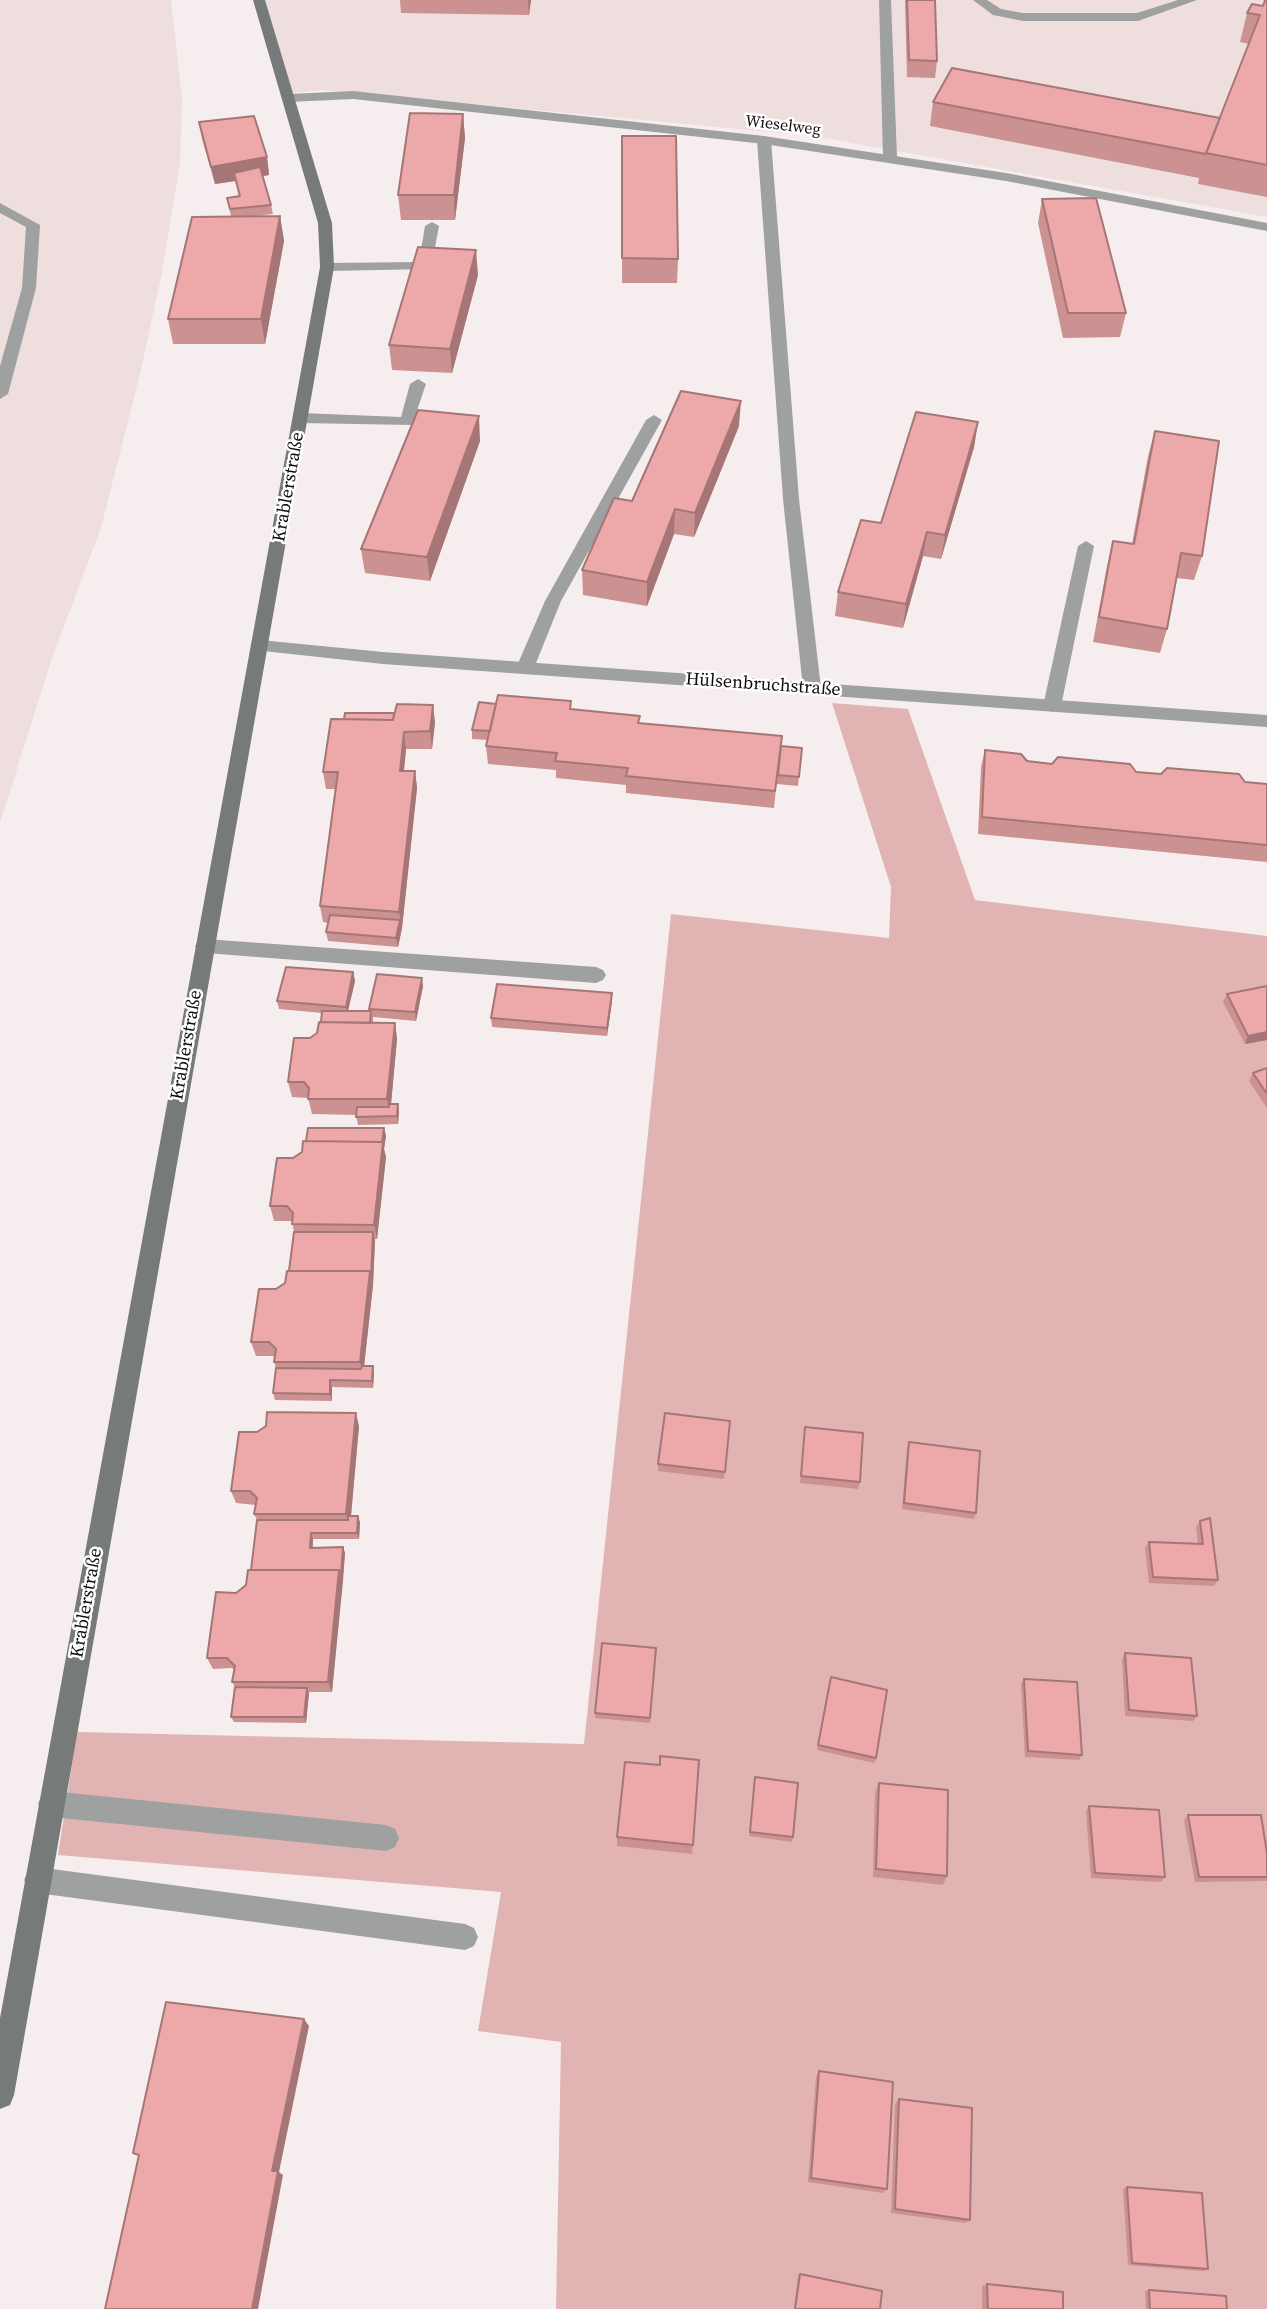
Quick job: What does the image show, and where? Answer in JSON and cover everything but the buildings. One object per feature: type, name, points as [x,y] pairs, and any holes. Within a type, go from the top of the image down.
[{"type":"street","name":"Krablerstraße","points":[[0,2095],[327,267],[325,223],[259,0]]},
{"type":"street","points":[[885,0],[891,158]]},
{"type":"street","points":[[979,0],[997,12],[1023,17],[1138,16],[1184,2]]},
{"type":"street","name":"Wieselweg","points":[[289,98],[353,95],[764,140],[891,158],[1267,227]]},
{"type":"street","points":[[764,140],[792,499],[812,688]]},
{"type":"street","points":[[0,207],[33,225],[29,289],[0,394]]},
{"type":"street","points":[[327,267],[426,266],[432,226]]},
{"type":"street","points":[[301,418],[408,422],[418,384]]},
{"type":"street","points":[[525,668],[553,601],[653,420]]},
{"type":"street","points":[[1052,706],[1086,546]]},
{"type":"street","name":"Hülsenbruchstraße","points":[[260,646],[525,668],[1267,721]]},
{"type":"street","points":[[205,946],[596,975]]},
{"type":"street","points":[[51,1804],[386,1838]]},
{"type":"street","points":[[37,1880],[465,1937]]},
{"type":"shaded area","points":[[0,0],[171,0],[182,99],[180,165],[162,273],[140,374],[101,528],[52,658],[0,823]]},
{"type":"shaded area","points":[[262,0],[1267,0],[1267,217],[813,136],[323,90],[292,93]]},
{"type":"shaded area","points":[[832,703],[908,709],[975,900],[1267,936],[1267,2309],[556,2309],[561,2042],[478,2031],[501,1892],[58,1855],[77,1732],[584,1744],[671,914],[889,938],[891,887]]}]
